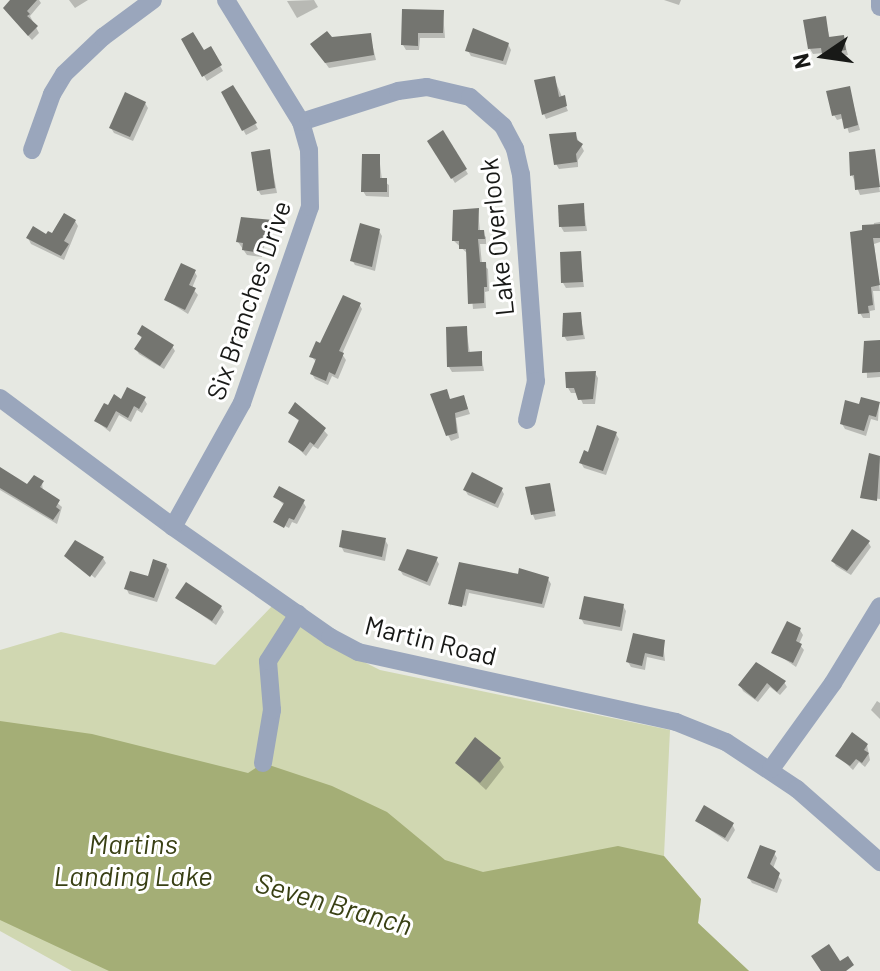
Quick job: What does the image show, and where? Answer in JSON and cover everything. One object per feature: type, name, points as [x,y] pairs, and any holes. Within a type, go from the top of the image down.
[{"type":"street","points":[[32,150],[52,94],[64,74],[103,37],[153,0]]},
{"type":"street","name":"Six Branches Drive","points":[[173,527],[231,428],[303,235],[312,178],[301,122],[226,0]]},
{"type":"street","points":[[880,0],[880,7]]},
{"type":"street","name":"Lake Overlook","points":[[301,122],[398,91],[427,87],[470,97],[503,126],[515,149],[521,174],[536,381],[527,420]]},
{"type":"street","name":"Martin Road","points":[[0,398],[173,527],[358,652],[676,722],[726,742],[771,769],[880,862]]},
{"type":"street","points":[[771,769],[833,683],[880,606]]},
{"type":"street","points":[[263,763],[272,710],[268,661],[298,614]]},
{"type":"shaded area","points":[[275,603],[316,638],[380,670],[670,730],[664,856],[701,899],[698,923],[749,971],[72,971],[0,931],[0,650],[61,632],[215,665]]},
{"type":"water","name":"Martins Landing Lake","points":[[0,721],[92,734],[248,773],[263,763],[332,786],[387,812],[445,860],[483,872],[618,846],[664,856],[701,899],[698,923],[749,971],[109,971],[0,920]]},
{"type":"building","points":[[10,0],[37,0],[27,11],[30,14],[27,16],[38,26],[28,36],[3,8]]},
{"type":"building","points":[[402,9],[444,10],[443,33],[418,33],[418,46],[401,45]]},
{"type":"building","points":[[826,16],[829,37],[844,35],[846,50],[822,54],[821,48],[808,49],[803,20]]},
{"type":"building","points":[[473,28],[509,43],[503,61],[465,51]]},
{"type":"building","points":[[327,31],[332,37],[371,33],[374,55],[325,63],[310,44]]},
{"type":"building","points":[[193,32],[204,50],[211,46],[222,65],[202,77],[181,39]]},
{"type":"building","points":[[555,76],[559,97],[565,95],[567,106],[542,115],[534,80]]},
{"type":"building","points":[[233,85],[257,123],[242,131],[221,92]]},
{"type":"building","points":[[850,86],[858,125],[844,129],[841,114],[832,116],[826,91]]},
{"type":"building","points":[[125,92],[146,102],[130,137],[109,128]]},
{"type":"building","points":[[443,130],[467,169],[451,179],[427,141]]},
{"type":"building","points":[[576,132],[577,140],[583,144],[576,154],[577,162],[554,165],[549,134]]},
{"type":"building","points":[[270,149],[275,188],[257,191],[251,152]]},
{"type":"building","points":[[875,149],[880,187],[855,190],[854,175],[850,176],[849,152]]},
{"type":"building","points":[[362,154],[380,154],[380,178],[387,178],[387,192],[361,192]]},
{"type":"building","points":[[584,203],[585,226],[559,227],[558,205]]},
{"type":"building","points":[[479,208],[478,230],[484,230],[485,239],[478,239],[480,262],[486,262],[487,287],[484,287],[484,303],[468,304],[466,249],[459,249],[459,241],[452,241],[453,210]]},
{"type":"building","points":[[64,213],[76,220],[64,241],[69,244],[61,256],[26,238],[33,226],[46,234],[48,231],[52,233]]},
{"type":"building","points":[[241,217],[273,220],[270,236],[263,235],[260,253],[242,250],[243,243],[236,242]]},
{"type":"building","points":[[360,223],[380,229],[372,267],[350,261]]},
{"type":"building","points":[[880,224],[880,238],[873,238],[880,285],[871,287],[873,305],[868,306],[869,313],[858,314],[850,232],[862,230],[862,225]]},
{"type":"building","points":[[581,251],[583,282],[561,283],[560,252]]},
{"type":"building","points":[[181,263],[196,270],[189,285],[196,288],[185,310],[164,300]]},
{"type":"building","points":[[343,295],[361,303],[339,351],[344,353],[335,375],[329,372],[326,381],[310,374],[316,359],[309,357],[316,341],[320,343]]},
{"type":"building","points":[[581,312],[583,335],[562,337],[563,313]]},
{"type":"building","points":[[142,325],[174,345],[160,366],[134,349],[142,337],[137,334]]},
{"type":"building","points":[[467,326],[468,352],[482,351],[482,366],[447,367],[446,327]]},
{"type":"building","points":[[880,340],[880,372],[862,373],[864,341]]},
{"type":"building","points":[[596,371],[593,399],[578,400],[574,388],[566,388],[565,372]]},
{"type":"building","points":[[127,387],[146,397],[139,409],[134,406],[128,418],[116,411],[107,428],[94,421],[104,403],[108,405],[114,394],[121,399]]},
{"type":"building","points":[[447,389],[450,399],[464,395],[468,409],[455,413],[457,433],[446,436],[430,394]]},
{"type":"building","points":[[861,397],[880,402],[876,417],[869,415],[864,431],[840,424],[845,400],[859,404]]},
{"type":"building","points":[[295,402],[326,428],[314,445],[310,442],[303,452],[288,442],[299,420],[288,413]]},
{"type":"building","points":[[597,425],[617,432],[603,471],[579,463],[584,450],[588,452]]},
{"type":"building","points":[[869,453],[880,456],[877,501],[860,498]]},
{"type":"building","points":[[0,467],[27,484],[34,475],[44,481],[40,487],[60,500],[56,507],[60,510],[53,520],[0,488]]},
{"type":"building","points":[[472,472],[503,488],[495,504],[463,490]]},
{"type":"building","points":[[550,483],[555,511],[531,515],[525,487]]},
{"type":"building","points":[[279,486],[305,500],[294,520],[289,518],[284,528],[273,522],[284,503],[273,497]]},
{"type":"building","points":[[852,529],[870,541],[847,571],[831,561]]},
{"type":"building","points":[[342,530],[386,538],[382,557],[339,547]]},
{"type":"building","points":[[75,540],[104,557],[90,577],[64,556]]},
{"type":"building","points":[[407,549],[438,557],[427,582],[398,570]]},
{"type":"building","points":[[153,559],[167,564],[154,598],[124,589],[130,571],[148,576]]},
{"type":"building","points":[[459,562],[518,574],[519,568],[549,577],[542,604],[466,589],[462,607],[448,604]]},
{"type":"building","points":[[186,582],[222,606],[212,621],[175,598]]},
{"type":"building","points":[[584,596],[624,604],[620,627],[579,619]]},
{"type":"building","points":[[787,621],[801,628],[796,641],[802,644],[793,663],[771,653]]},
{"type":"building","points":[[633,633],[665,640],[663,657],[645,653],[642,666],[626,662]]},
{"type":"building","points":[[756,662],[786,681],[777,692],[767,683],[755,699],[738,685]]},
{"type":"building","points":[[852,732],[868,744],[864,750],[869,753],[862,763],[856,759],[850,766],[835,756]]},
{"type":"building","points":[[475,737],[501,758],[480,783],[455,763]]},
{"type":"building","points":[[704,805],[734,823],[725,838],[695,821]]},
{"type":"building","points":[[760,845],[776,851],[770,864],[780,873],[774,889],[747,878]]},
{"type":"building","points":[[829,944],[840,961],[848,956],[854,965],[846,971],[821,971],[811,956]]},
{"type":"water label","name":"Seven Branch","points":[[334,903]]}]
